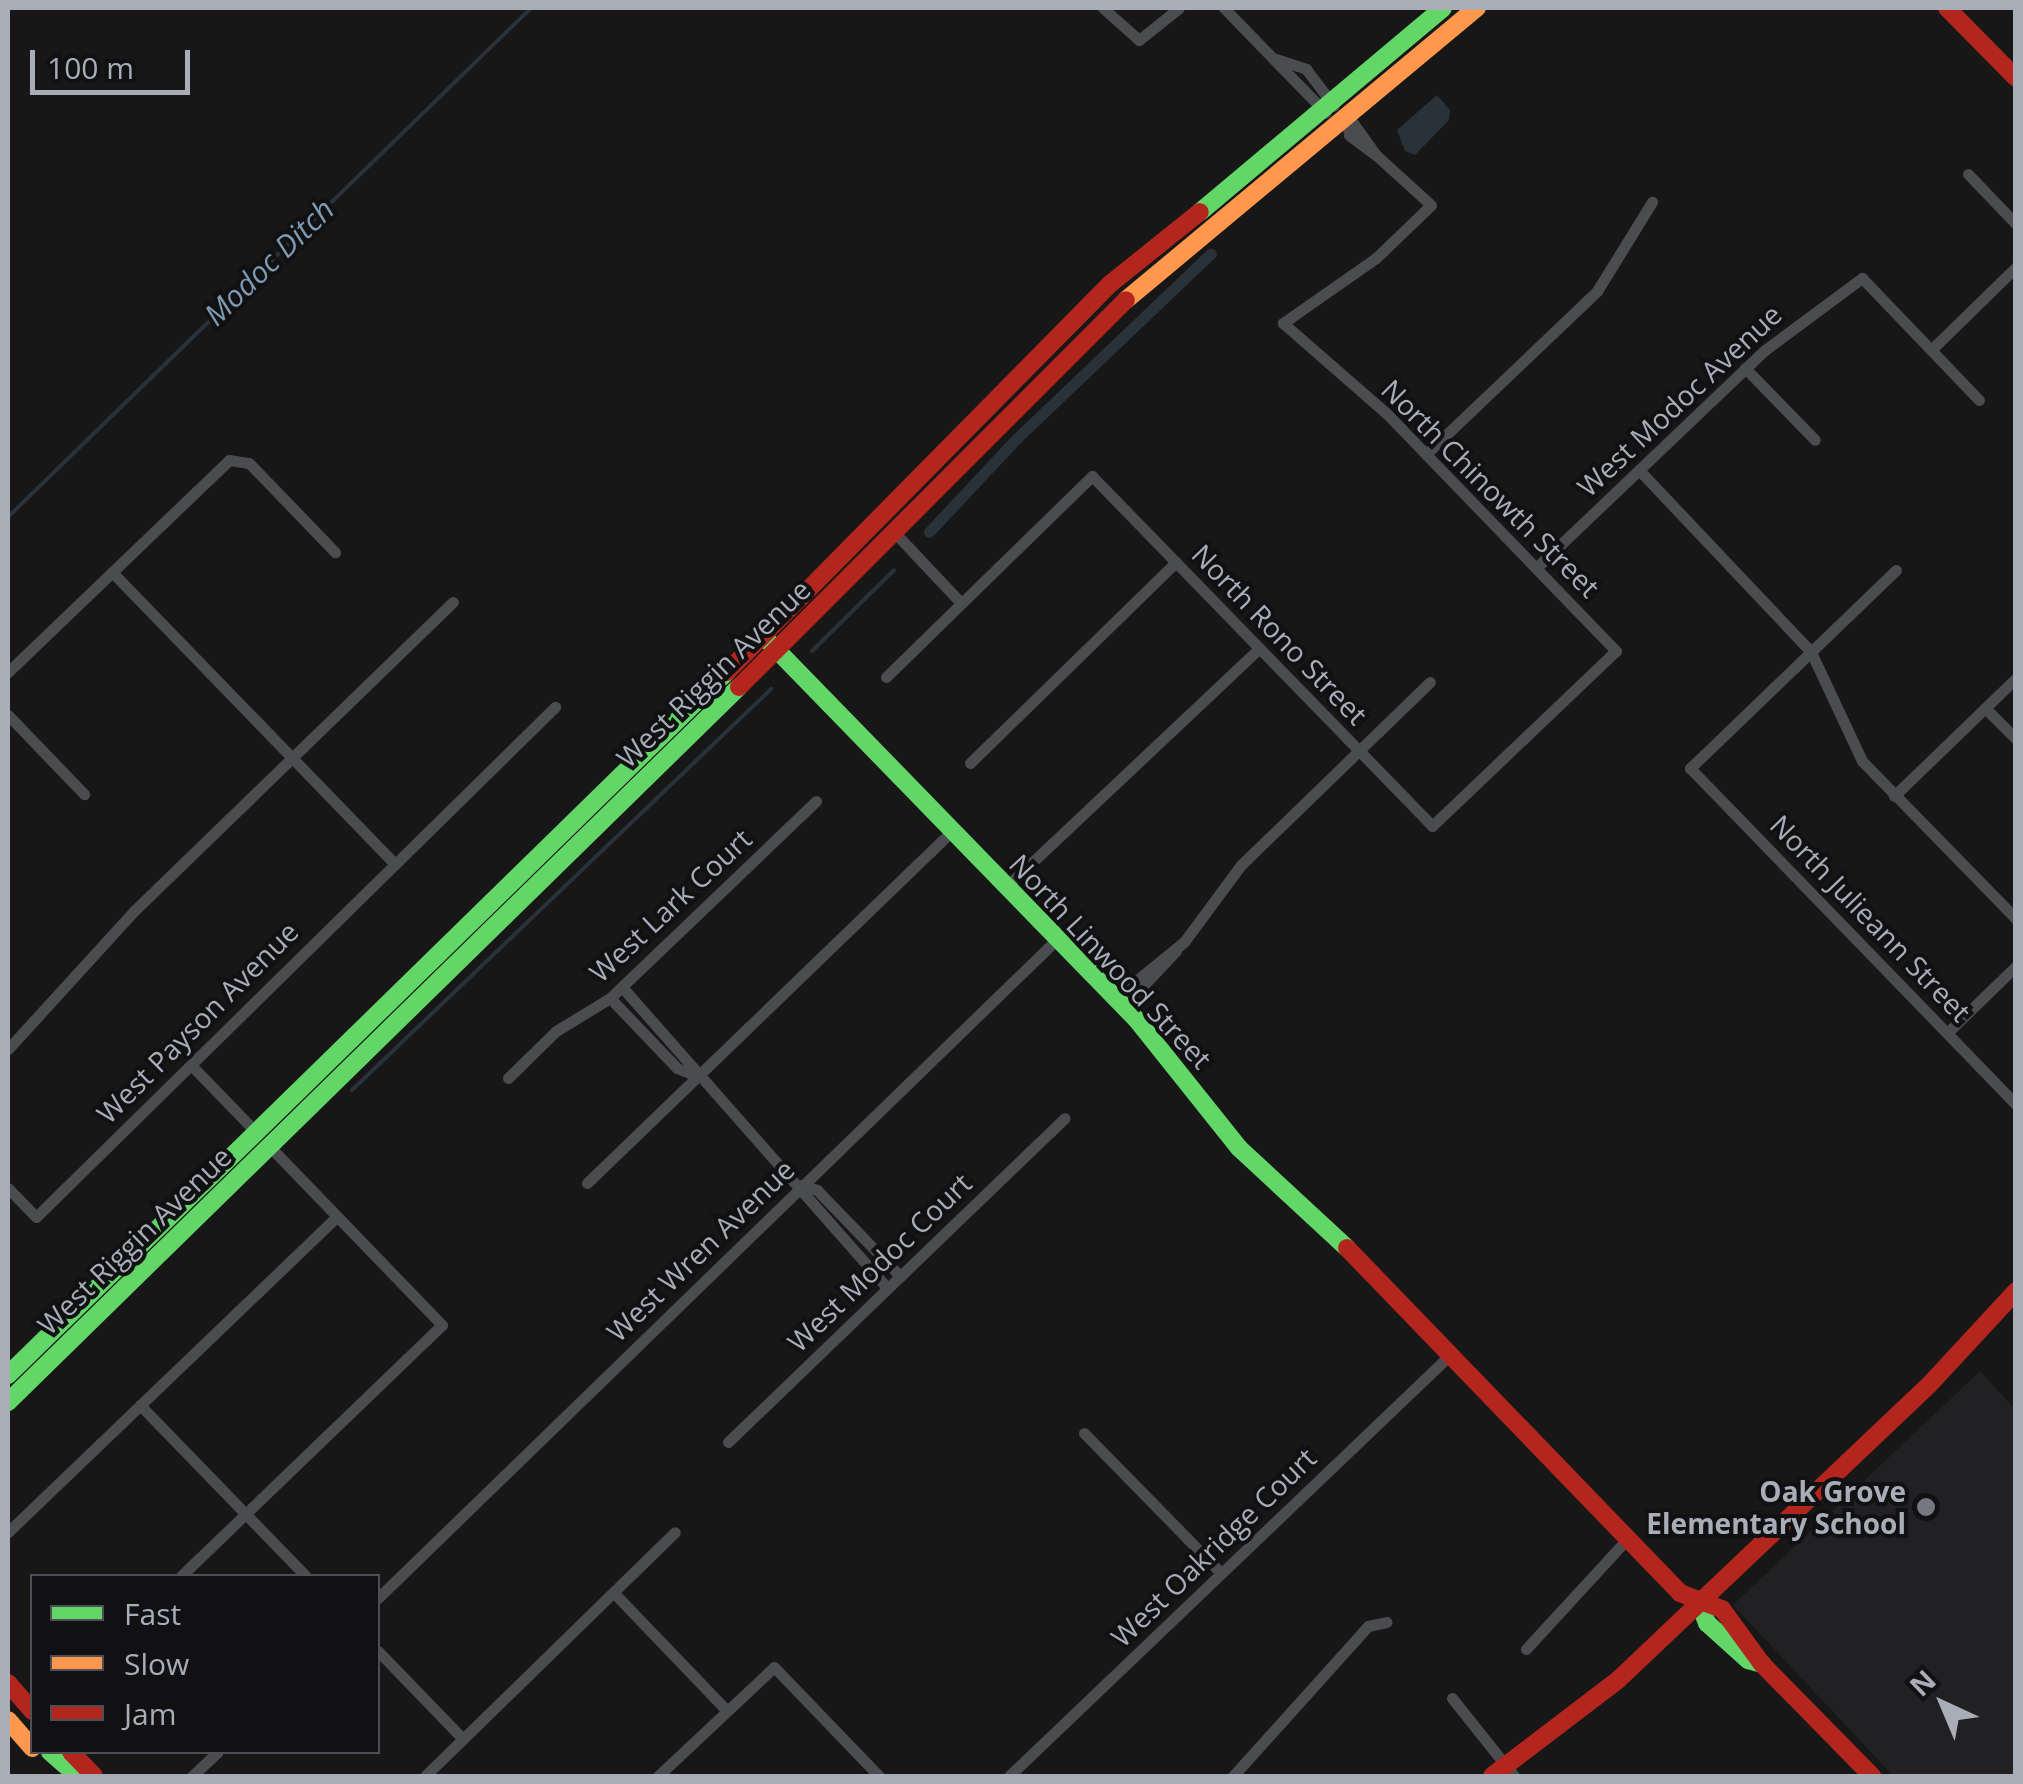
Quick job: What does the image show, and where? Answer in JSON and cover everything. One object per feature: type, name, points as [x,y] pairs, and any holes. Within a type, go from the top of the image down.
[{"type":"main road","name":"West Riggin Avenue","points":[[8,1402],[896,534],[996,424],[1132,294],[1232,210],[1349,121],[1477,8]]},
{"type":"main road","points":[[1952,9],[2016,78]]},
{"type":"main road","name":"West Riggin Avenue","points":[[8,1375],[254,1130],[763,636],[1110,284],[1330,110],[1439,12]]},
{"type":"main road","points":[[1349,121],[1352,106],[1420,42],[1439,12]]},
{"type":"main road","points":[[1232,210],[1249,185],[1331,116],[1330,110]]},
{"type":"main road","name":"North Linwood Street","points":[[763,636],[1119,1003],[1239,1148],[1451,1354],[1680,1592],[1699,1603],[1707,1623],[1748,1660],[1762,1664],[1872,1776]]},
{"type":"main road","points":[[269,1146],[274,1125],[350,1047],[358,1029]]},
{"type":"main road","points":[[159,1257],[174,1230],[253,1145],[254,1130]]},
{"type":"main road","points":[[1504,1773],[1604,1692],[1699,1603],[1929,1385],[2016,1291]]},
{"type":"main road","points":[[8,1683],[30,1709]]},
{"type":"main road","points":[[38,1754],[59,1776]]},
{"type":"main road","points":[[52,1754],[78,1776]]},
{"type":"main road","points":[[73,1754],[94,1776]]},
{"type":"street","points":[[1103,8],[1139,40],[1178,8]]},
{"type":"street","points":[[1224,8],[1276,59],[1302,74],[1330,110]]},
{"type":"street","name":"North Chinowth Street","points":[[1349,121],[1349,135],[1431,205],[1376,258],[1283,323],[1426,454],[1616,651],[1432,826]]},
{"type":"street","points":[[1968,174],[2016,224]]},
{"type":"street","points":[[1426,454],[1597,292],[1652,202]]},
{"type":"street","points":[[1980,400],[1931,350],[2016,267]]},
{"type":"street","name":"West Modoc Avenue","points":[[1536,568],[1745,368],[1862,278],[1931,350]]},
{"type":"street","points":[[1745,368],[1815,440]]},
{"type":"street","points":[[8,672],[235,458],[249,463],[335,552]]},
{"type":"street","points":[[1639,470],[1811,652],[1831,684],[1852,745],[1894,796],[2016,919]]},
{"type":"street","name":"North Rono Street","points":[[962,603],[1092,476],[1432,826]]},
{"type":"street","points":[[886,677],[962,603],[896,534]]},
{"type":"street","points":[[970,763],[1176,562]]},
{"type":"street","points":[[1811,652],[1896,570]]},
{"type":"street","points":[[112,572],[394,862]]},
{"type":"street","points":[[8,1049],[134,911],[454,602]]},
{"type":"street","points":[[1006,886],[1259,649]]},
{"type":"street","name":"North Julieann Street","points":[[1811,652],[1690,768],[2016,1104]]},
{"type":"street","points":[[1894,796],[2016,678]]},
{"type":"street","points":[[1119,1003],[1178,947],[1232,874],[1430,682]]},
{"type":"street","name":"West Payson Avenue","points":[[8,1188],[36,1217],[555,707]]},
{"type":"street","points":[[1985,708],[2016,739]]},
{"type":"street","points":[[8,716],[84,794]]},
{"type":"street","name":"West Lark Court","points":[[508,1078],[556,1031],[610,998],[816,801]]},
{"type":"street","points":[[587,1183],[952,831]]},
{"type":"street","name":"West Wren Avenue","points":[[380,1596],[1058,939]]},
{"type":"street","points":[[1947,1033],[2016,966]]},
{"type":"street","points":[[622,987],[691,1060],[697,1076],[802,1186],[806,1202],[887,1288]]},
{"type":"street","points":[[610,998],[677,1068],[697,1076]]},
{"type":"street","points":[[190,1066],[254,1130]]},
{"type":"street","name":"West Modoc Court","points":[[728,1442],[1065,1118]]},
{"type":"street","points":[[184,1574],[442,1325],[269,1146]]},
{"type":"street","points":[[802,1186],[817,1190],[900,1276]]},
{"type":"street","points":[[8,1532],[337,1217]]},
{"type":"street","name":"West Oakridge Court","points":[[1010,1776],[1451,1354]]},
{"type":"street","points":[[140,1405],[304,1574]]},
{"type":"street","points":[[1084,1433],[1221,1573]]},
{"type":"street","points":[[424,1776],[675,1532]]},
{"type":"street","points":[[1526,1650],[1628,1538]]},
{"type":"street","points":[[614,1593],[727,1711]]},
{"type":"street","points":[[1232,1776],[1368,1626],[1386,1622]]},
{"type":"street","points":[[380,1653],[463,1739]]},
{"type":"street","points":[[658,1776],[774,1667],[880,1776]]},
{"type":"street","points":[[1452,1698],[1504,1773]]},
{"type":"street","points":[[192,1776],[216,1754]]},
{"type":"shaded area","points":[[1437,95],[1450,110],[1449,120],[1415,155],[1405,151],[1397,130]]},
{"type":"shaded area","name":"Oak Grove Elementary School","points":[[1980,1371],[2015,1409],[2015,1776],[1893,1776],[1733,1605]]},
{"type":"waterway","name":"Modoc Ditch","points":[[8,517],[531,8]]},
{"type":"waterway","points":[[929,532],[1016,439],[1211,253]]},
{"type":"waterway","points":[[812,651],[894,570]]},
{"type":"waterway","points":[[352,1090],[771,689]]},
{"type":"traffic: fast","points":[[1200,212],[1443,8]]},
{"type":"traffic: fast","points":[[769,642],[1136,1019],[1239,1148],[1347,1248]]},
{"type":"traffic: fast","points":[[8,1375],[727,672]]},
{"type":"traffic: fast","points":[[8,1402],[739,687]]},
{"type":"traffic: fast","points":[[1699,1603],[1707,1623],[1748,1660],[1762,1664]]},
{"type":"traffic: fast","points":[[52,1754],[78,1776]]},
{"type":"traffic: slow","points":[[1126,300],[1477,8]]},
{"type":"traffic: slow","points":[[8,1720],[30,1746]]},
{"type":"traffic: jam","points":[[1947,8],[2016,78]]},
{"type":"traffic: jam","points":[[727,672],[1110,284],[1200,212]]},
{"type":"traffic: jam","points":[[739,687],[1126,300]]},
{"type":"traffic: jam","points":[[1347,1248],[1680,1593],[1722,1609],[1762,1664],[1872,1776]]},
{"type":"traffic: jam","points":[[1492,1776],[1618,1680],[1929,1385],[2016,1291]]},
{"type":"traffic: jam","points":[[8,1683],[30,1709]]},
{"type":"traffic: jam","points":[[73,1754],[94,1776]]},
{"type":"place","name":"Oak Grove Elementary School","points":[[1926,1507]]}]
